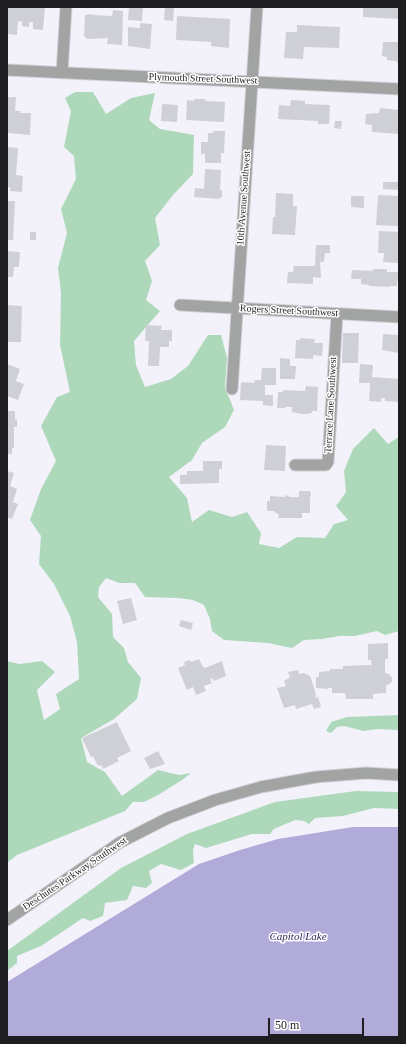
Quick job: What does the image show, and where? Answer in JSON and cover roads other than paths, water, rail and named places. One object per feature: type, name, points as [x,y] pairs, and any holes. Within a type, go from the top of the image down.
[{"type":"street","points":[[62,73],[66,7]]},
{"type":"street","name":"10th Avenue Southwest","points":[[232,389],[257,7]]},
{"type":"street","name":"Plymouth Street Southwest","points":[[7,70],[399,88]]},
{"type":"street","name":"Rogers Street Southwest","points":[[180,305],[399,317]]},
{"type":"street","name":"Terrace Lane Southwest","points":[[295,465],[326,465],[328,462],[337,314]]},
{"type":"street","name":"Deschutes Parkway Southwest","points":[[7,920],[119,843],[168,818],[215,800],[261,787],[316,778],[366,773],[399,775]]},
{"type":"water","name":"Capitol Lake","points":[[353,827],[399,827],[399,1037],[7,1037],[7,982],[199,864],[278,839]]}]
